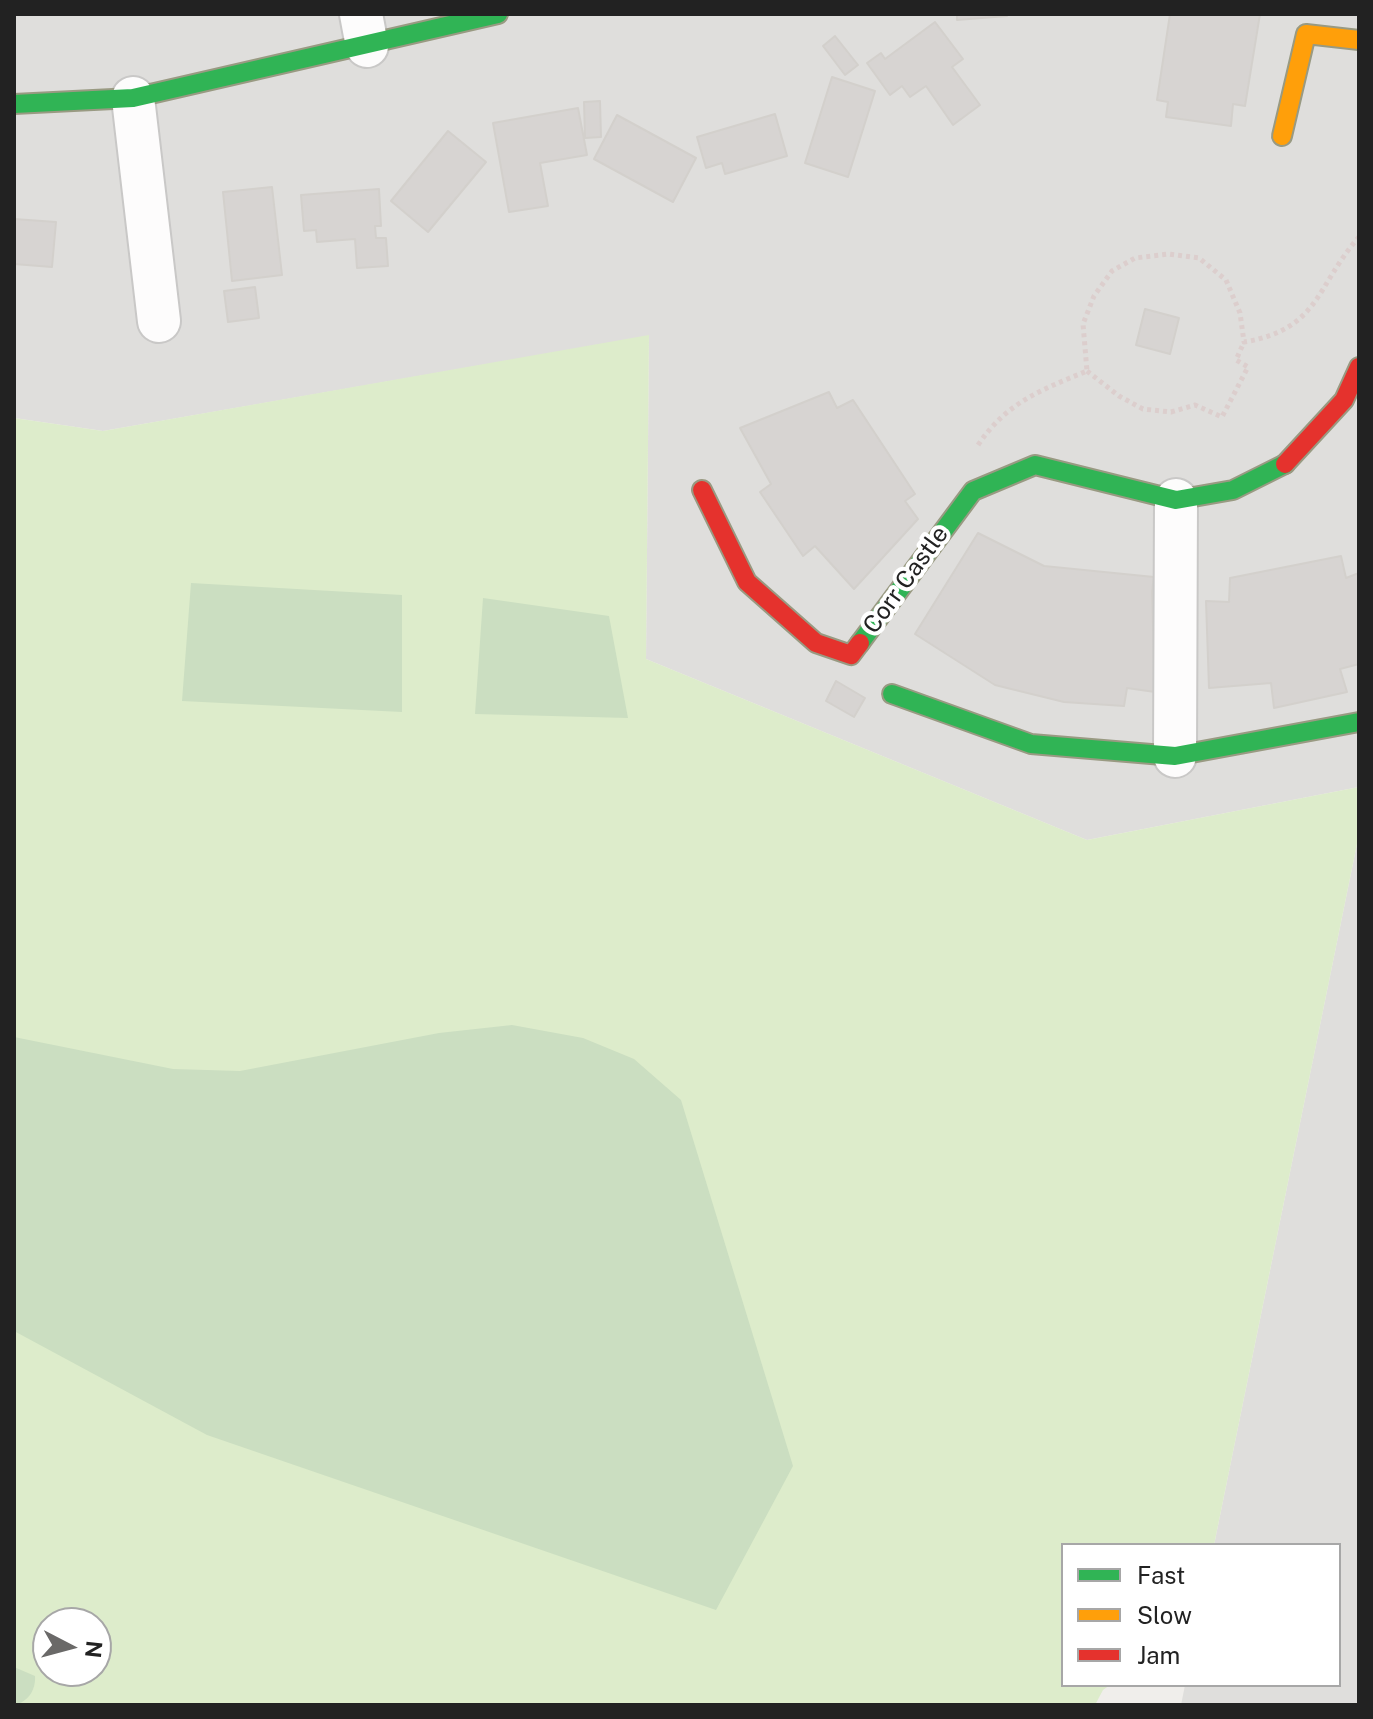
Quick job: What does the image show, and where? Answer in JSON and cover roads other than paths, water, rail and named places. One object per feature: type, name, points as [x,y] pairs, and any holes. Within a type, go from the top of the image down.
[{"type":"street","points":[[14,104],[133,98],[364,30],[498,14]]},
{"type":"street","points":[[1282,136],[1306,34],[1359,40]]},
{"type":"street","points":[[133,98],[159,321]]},
{"type":"street","name":"Corr Castle","points":[[702,490],[747,582],[816,643],[851,655],[973,491],[1035,465],[1176,500],[1233,490],[1286,464],[1344,400],[1359,367]]},
{"type":"street","points":[[1175,756],[1176,500]]},
{"type":"street","points":[[892,694],[1031,744],[1175,756],[1359,722]]}]
